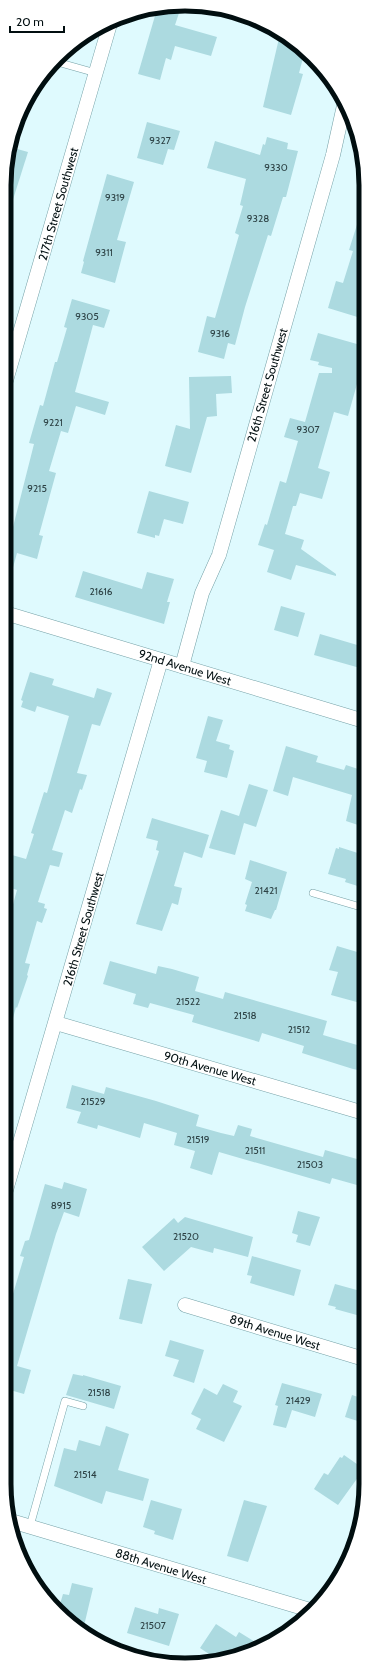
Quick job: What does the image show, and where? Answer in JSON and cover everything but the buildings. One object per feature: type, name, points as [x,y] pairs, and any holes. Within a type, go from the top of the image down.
[{"type":"street","name":"217th Street Southwest","points":[[11,363],[109,29]]},
{"type":"street","name":"216th Street Southwest","points":[[182,666],[202,593],[219,555],[333,155],[343,112]]},
{"type":"street","name":"92nd Avenue West","points":[[11,615],[359,719]]},
{"type":"street","name":"216th Street Southwest","points":[[11,1174],[56,1024],[161,660]]},
{"type":"street","name":"90th Avenue West","points":[[56,1024],[359,1112]]},
{"type":"street","name":"89th Avenue West","points":[[185,1305],[359,1357]]},
{"type":"street","name":"88th Avenue West","points":[[15,1522],[306,1609]]},
{"type":"lane","points":[[61,63],[96,73]]},
{"type":"lane","points":[[313,893],[359,907]]},
{"type":"lane","points":[[30,1526],[66,1401],[83,1406]]}]
